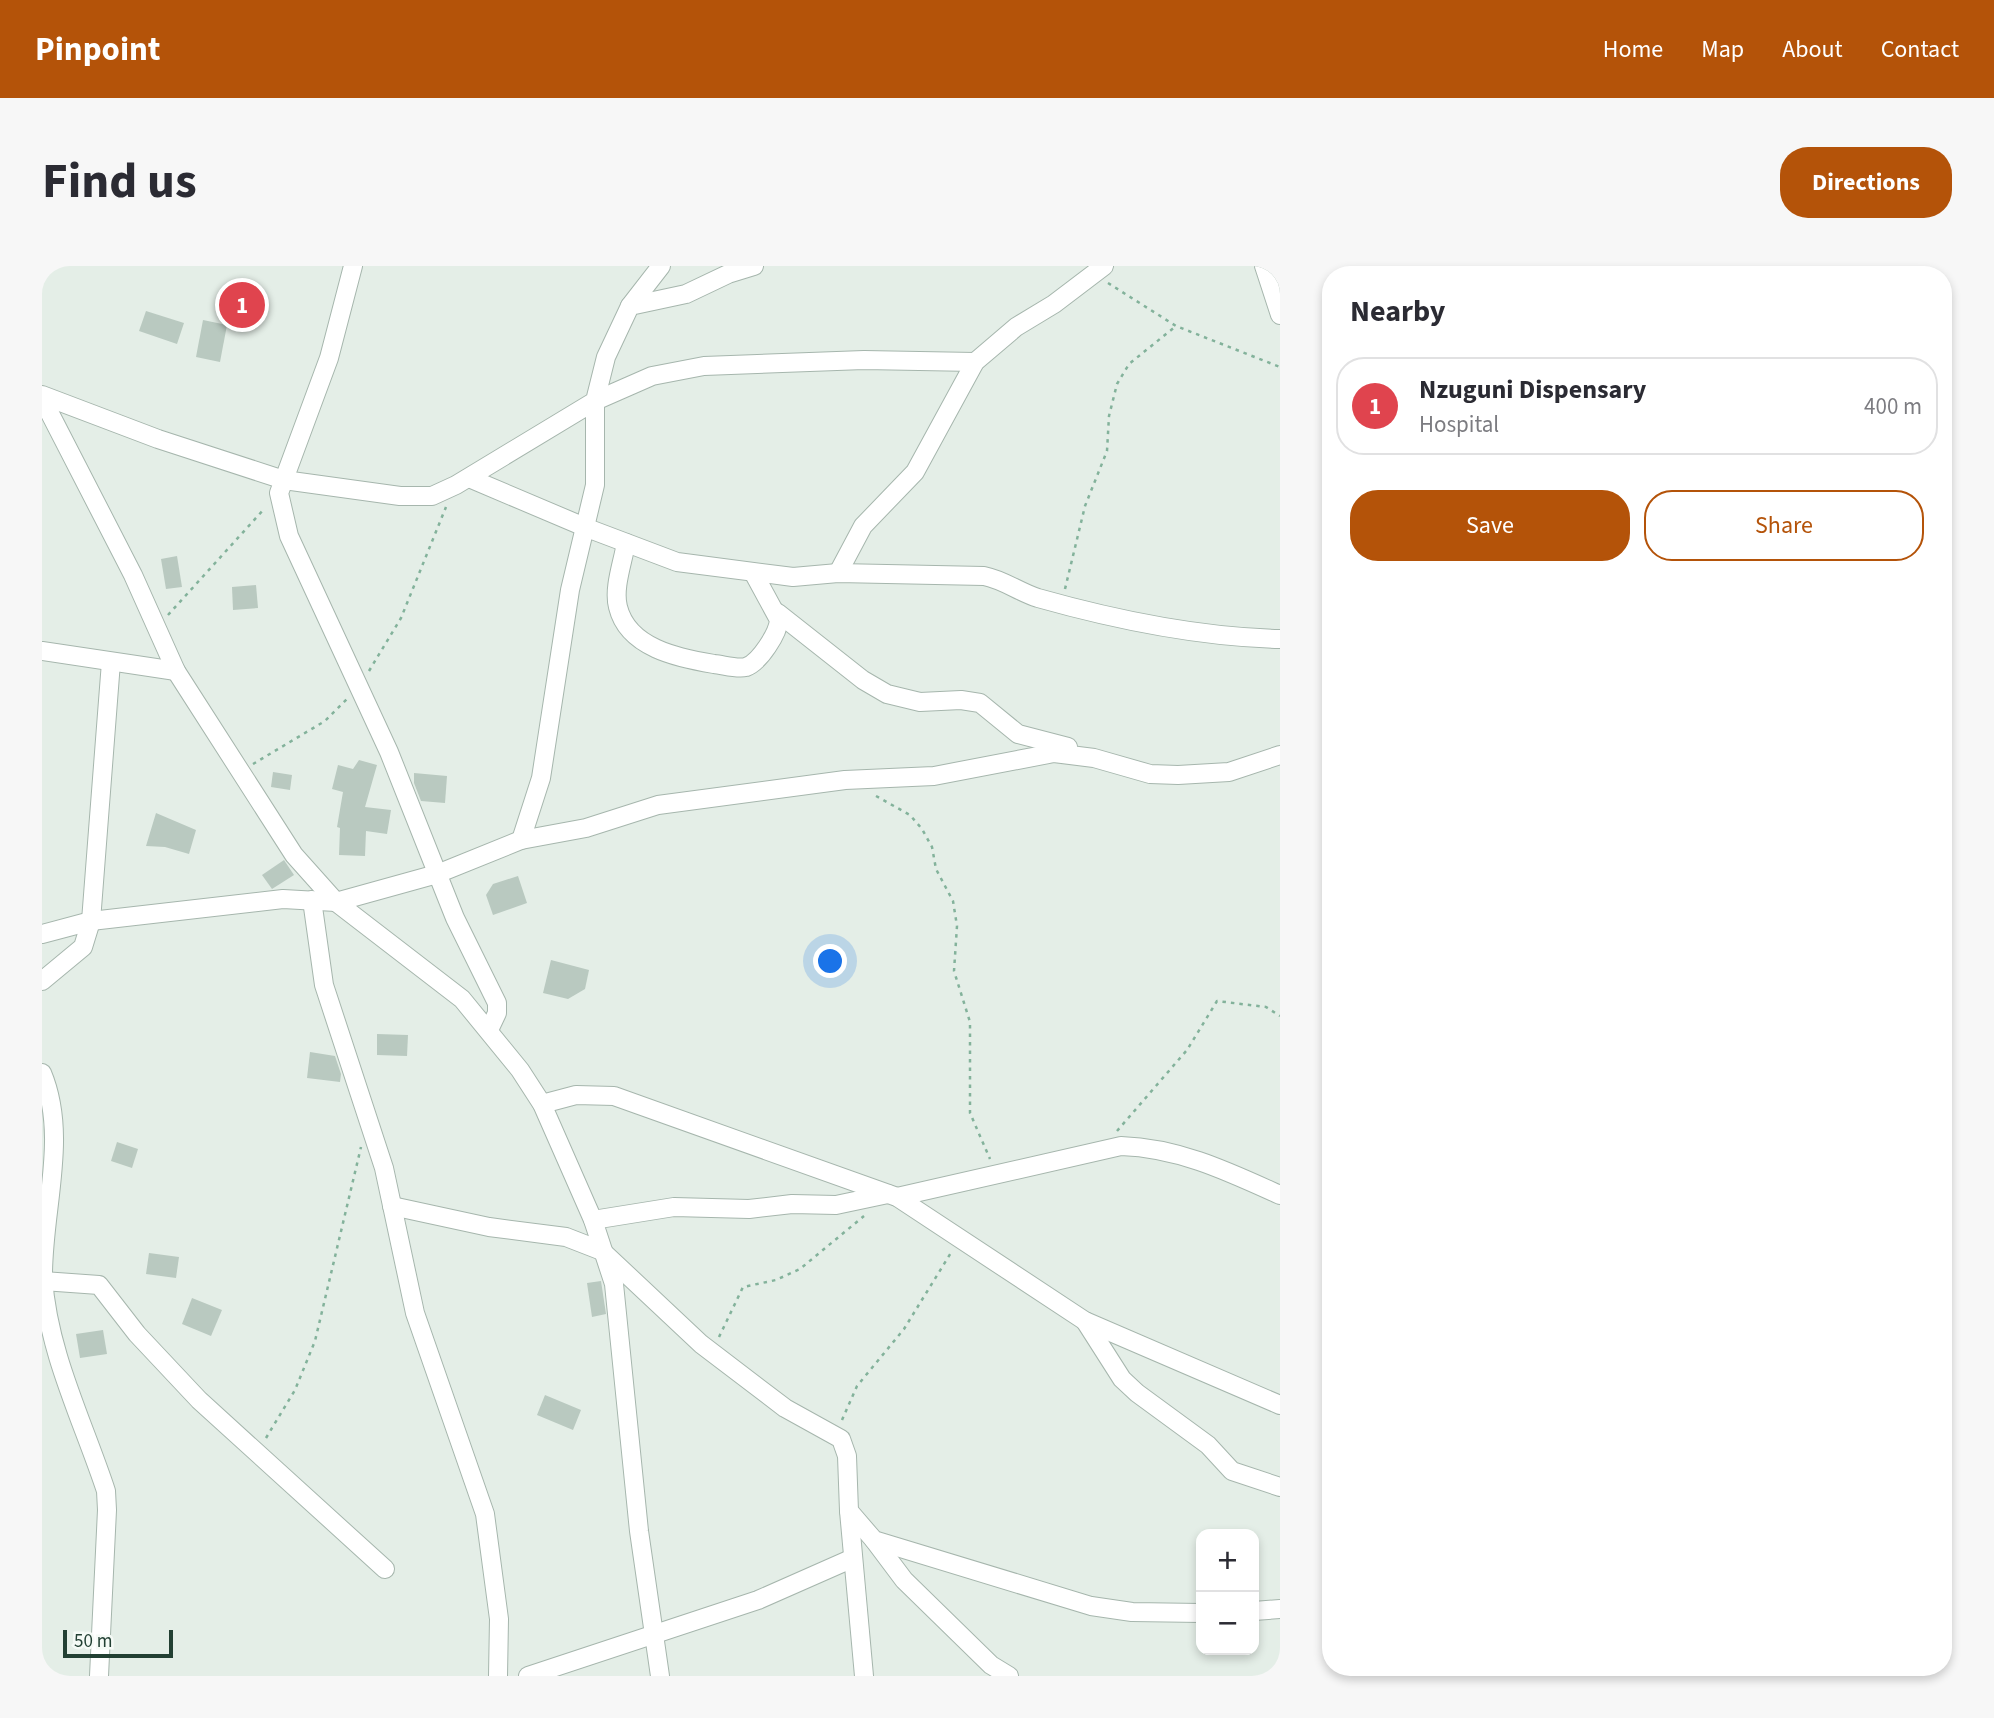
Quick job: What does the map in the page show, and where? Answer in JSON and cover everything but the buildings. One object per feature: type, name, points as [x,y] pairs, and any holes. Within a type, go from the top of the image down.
[{"type":"street","points":[[353,266],[329,358],[282,486],[289,536],[396,769],[455,918],[498,1003],[497,1013],[489,1030]]},
{"type":"street","points":[[521,840],[541,778],[570,590],[587,528],[595,485],[596,401],[606,357],[629,306],[661,266]]},
{"type":"street","points":[[629,306],[687,294],[728,274],[754,266]]},
{"type":"street","points":[[1264,266],[1278,302]]},
{"type":"street","points":[[838,573],[863,526],[915,472],[975,362],[1016,327],[1054,304],[1094,268]]},
{"type":"street","points":[[42,396],[282,486],[432,496],[462,482],[596,401],[652,376],[704,366],[864,360],[975,362]]},
{"type":"street","points":[[42,396],[176,671],[295,855],[336,902],[463,999],[528,1080],[542,1104],[593,1220],[614,1284],[651,1633],[660,1676]]},
{"type":"street","points":[[462,482],[677,562],[793,577],[838,573],[984,576],[1004,581],[1031,596],[1209,635],[1280,639]]},
{"type":"street","points":[[626,543],[617,595],[620,613],[641,641],[670,654],[735,667],[748,666],[776,632],[778,613]]},
{"type":"street","points":[[754,574],[778,613],[880,691],[924,702],[961,699],[980,703],[1018,734],[1069,747],[1079,755]]},
{"type":"street","points":[[42,651],[176,671]]},
{"type":"street","points":[[42,981],[83,947],[92,922],[111,662]]},
{"type":"street","points":[[42,934],[92,922],[283,899],[336,902],[438,874],[521,840],[586,828],[658,805],[845,779],[934,776],[1045,754],[1079,755],[1150,774],[1178,775],[1229,772],[1280,755]]},
{"type":"street","points":[[312,900],[324,985],[384,1168],[415,1313],[485,1514],[499,1619],[498,1676]]},
{"type":"street","points":[[42,1073],[54,1108],[44,1204],[43,1281],[58,1357],[106,1491],[99,1676]]},
{"type":"street","points":[[542,1104],[576,1095],[614,1096],[893,1195],[1085,1321],[1280,1405]]},
{"type":"street","points":[[593,1220],[674,1207],[748,1209],[800,1203],[836,1205],[998,1174],[1100,1149],[1147,1147],[1184,1155],[1280,1195]]},
{"type":"street","points":[[392,1206],[489,1227],[566,1237],[603,1251],[667,1315],[712,1353],[785,1408],[841,1439],[847,1456],[851,1559],[863,1676]]},
{"type":"street","points":[[43,1281],[99,1285],[147,1344],[254,1453],[385,1569]]},
{"type":"street","points":[[1085,1321],[1122,1379],[1137,1393],[1208,1445],[1232,1471],[1280,1487]]},
{"type":"street","points":[[849,1511],[904,1580],[990,1665],[1009,1676]]},
{"type":"street","points":[[874,1540],[1091,1606],[1132,1612],[1196,1613]]},
{"type":"street","points":[[528,1676],[651,1633],[758,1600],[851,1559]]},
{"type":"street","points":[[1259,1611],[1280,1609]]},
{"type":"path","points":[[1094,268],[1131,299],[1176,326],[1280,367]]},
{"type":"path","points":[[1062,603],[1084,506],[1107,451],[1109,416],[1118,384],[1129,363],[1176,326]]},
{"type":"path","points":[[241,771],[325,721],[358,687],[401,618],[462,482]]},
{"type":"path","points":[[156,627],[282,486]]},
{"type":"path","points":[[868,792],[910,815],[922,829],[953,901],[957,926],[955,975],[964,993],[970,1022],[970,1113],[998,1174]]},
{"type":"path","points":[[1100,1149],[1187,1050],[1217,1001],[1266,1007],[1280,1016]]},
{"type":"path","points":[[254,1453],[295,1391],[315,1341],[367,1120]]},
{"type":"path","points":[[712,1353],[743,1287],[794,1273],[870,1211]]},
{"type":"path","points":[[841,1439],[845,1409],[857,1386],[904,1329],[960,1239]]},
{"type":"place","name":"Nzuguni Dispensary","points":[[242,305]]}]
